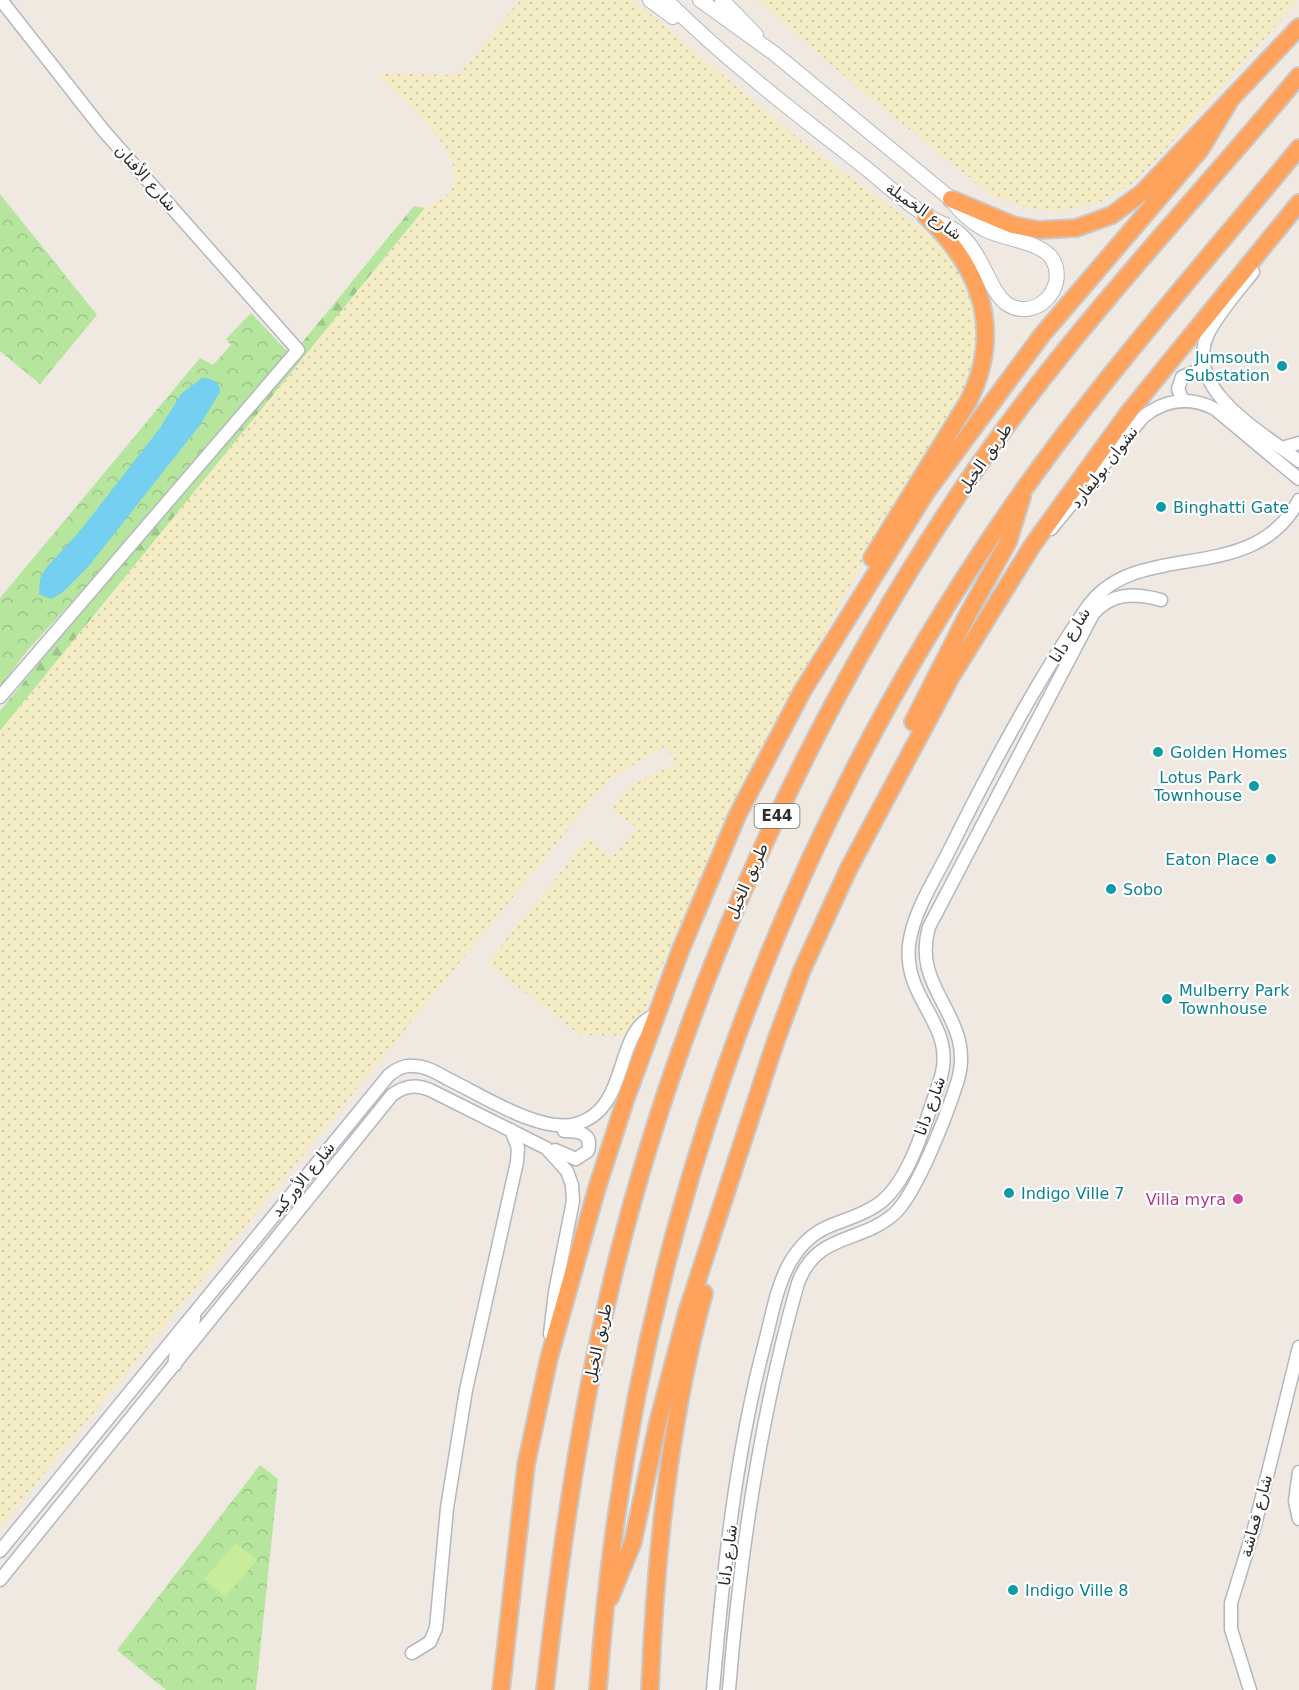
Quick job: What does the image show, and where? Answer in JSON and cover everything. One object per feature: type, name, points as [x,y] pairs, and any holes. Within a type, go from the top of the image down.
[{"type":"highway","points":[[951,199],[1025,228],[1064,230],[1089,225],[1112,215],[1133,201],[1299,27]]},
{"type":"highway","name":"طريق الخيل","points":[[544,1690],[582,1424],[599,1338],[620,1252],[694,1015],[728,925],[767,835],[868,643],[969,479],[1078,333],[1299,76]]},
{"type":"highway","points":[[501,1690],[520,1503],[533,1427],[549,1358],[597,1188],[656,1015],[718,861],[756,776],[803,690],[927,491],[1006,381],[1079,290],[1200,150],[1228,104]]},
{"type":"highway","name":"E44","points":[[598,1690],[605,1606],[624,1458],[650,1328],[693,1168],[738,1032],[799,884],[849,779],[933,630],[1024,490],[1108,378],[1299,148]]},
{"type":"highway","points":[[605,1606],[631,1549],[668,1380],[696,1286],[785,1016],[802,970],[849,868],[951,676],[1032,546],[1097,453],[1299,203]]},
{"type":"highway","points":[[858,599],[860,587],[877,549],[968,402],[979,378],[985,353],[984,315],[973,278],[957,250],[925,215]]},
{"type":"highway","points":[[849,868],[868,810],[969,612],[1008,542],[1024,490]]},
{"type":"highway","points":[[650,1690],[658,1566],[672,1456],[688,1364],[711,1268],[715,1233]]},
{"type":"main road","points":[[650,0],[700,34]]},
{"type":"main road","name":"شارع الخميلة","points":[[666,0],[700,34],[925,215],[956,231],[979,256],[996,292],[1009,305],[1026,309],[1035,308],[1049,298],[1056,282],[1056,270],[1045,251],[983,229],[968,219],[951,199],[775,54],[700,0]]},
{"type":"main road","points":[[722,0],[775,54]]},
{"type":"street","name":"شارع الأفنان","points":[[0,697],[298,350],[103,130],[1,0]]},
{"type":"street","points":[[1267,242],[1257,266],[1209,331],[1203,355],[1206,377],[1221,399],[1299,461]]},
{"type":"street","points":[[1206,377],[1194,372],[1182,377],[1178,389],[1183,400],[1199,402],[1215,409],[1299,479]]},
{"type":"street","name":"نشوان بوليفارد","points":[[1032,546],[1071,508],[1101,467],[1143,417],[1164,404],[1183,400]]},
{"type":"street","points":[[1282,448],[1299,443]]},
{"type":"street","name":"شارع دانا","points":[[713,1690],[725,1575],[742,1451],[763,1350],[784,1274],[796,1253],[812,1236],[832,1224],[872,1209],[893,1190],[904,1174],[942,1075],[944,1050],[940,1033],[914,987],[908,958],[913,928],[932,882],[1014,728],[1062,646],[1098,594],[1112,583],[1136,572],[1207,560],[1248,547],[1278,527],[1299,500]]},
{"type":"street","name":"شارع دانا","points":[[729,1690],[752,1484],[769,1398],[798,1283],[809,1262],[822,1249],[837,1240],[879,1225],[902,1205],[915,1186],[960,1072],[961,1049],[958,1031],[932,985],[926,969],[924,952],[929,927],[1094,614],[1108,601],[1121,596],[1141,595],[1161,600]]},
{"type":"street","name":"شارع الأوركيد","points":[[0,1551],[383,1080],[397,1069],[406,1066],[425,1067],[528,1118],[563,1126],[574,1125],[595,1114],[612,1095],[636,1030],[644,1020],[656,1015]]},
{"type":"street","name":"شارع الأوركيد","points":[[0,1580],[397,1091],[410,1086],[423,1087],[540,1144],[563,1164],[573,1193],[552,1314],[549,1358]]},
{"type":"street","points":[[528,1118],[551,1131],[581,1132],[590,1144],[586,1155],[576,1159],[540,1144]]},
{"type":"street","points":[[412,1653],[430,1642],[436,1628],[447,1508],[464,1402],[517,1162],[516,1142],[511,1130]]},
{"type":"street","points":[[175,1365],[175,1353],[192,1330],[194,1314]]},
{"type":"street","name":"شارع قماشة","points":[[1249,1687],[1231,1629],[1231,1604],[1255,1525],[1297,1365],[1299,1347]]},
{"type":"street","name":"شارع قماشة","points":[[1299,1472],[1295,1501],[1299,1519]]},
{"type":"green space","points":[[0,194],[97,315],[40,384],[0,351]]},
{"type":"green space","points":[[414,206],[425,208],[0,731],[0,711]]},
{"type":"green space","points":[[251,313],[288,352],[199,462],[27,651],[0,687],[0,598],[200,358],[213,365],[231,345],[226,339]]},
{"type":"green space","points":[[260,1465],[278,1479],[256,1690],[166,1690],[117,1650]]},
{"type":"green space","points":[[236,1543],[257,1560],[225,1597],[204,1579]]},
{"type":"sand","points":[[520,0],[633,0],[814,151],[935,239],[948,253],[966,280],[978,311],[979,343],[969,380],[874,541],[727,815],[662,966],[636,1036],[580,1035],[487,963],[588,838],[612,857],[637,828],[611,808],[631,784],[676,764],[666,746],[609,779],[0,1528],[0,731],[425,208],[449,193],[455,179],[453,163],[444,146],[417,112],[376,73],[459,75]]},
{"type":"sand","points":[[757,0],[1299,0],[1155,161],[1129,186],[1100,202],[1059,212],[1024,207],[991,195],[858,88]]},
{"type":"water","points":[[202,378],[215,381],[220,392],[200,425],[88,567],[63,592],[51,599],[39,594],[40,579],[46,568],[80,531],[160,428],[181,394]]},
{"type":"place","name":"Jumsouth Substation","points":[[1282,366]]},
{"type":"place","name":"Binghatti Gate","points":[[1161,507]]},
{"type":"place","name":"Golden Homes","points":[[1158,752]]},
{"type":"place","name":"Lotus Park Townhouse","points":[[1254,786]]},
{"type":"place","name":"Eaton Place","points":[[1271,859]]},
{"type":"place","name":"Sobo","points":[[1111,889]]},
{"type":"place","name":"Mulberry Park Townhouse","points":[[1167,999]]},
{"type":"place","name":"Indigo Ville 7","points":[[1009,1193]]},
{"type":"place","name":"Villa myra","points":[[1238,1199]]},
{"type":"place","name":"Indigo Ville 8","points":[[1013,1590]]}]
